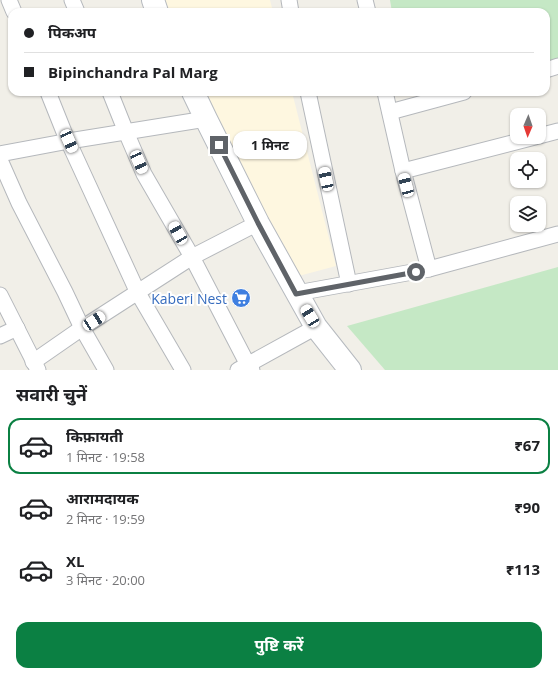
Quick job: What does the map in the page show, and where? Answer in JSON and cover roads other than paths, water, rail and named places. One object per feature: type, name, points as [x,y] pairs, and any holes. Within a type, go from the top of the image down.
[{"type":"street","points":[[50,96],[138,292],[183,370]]},
{"type":"street","points":[[112,96],[144,174],[192,258],[246,368],[316,327]]},
{"type":"street","points":[[195,96],[258,223],[296,294],[316,327],[350,370]]},
{"type":"street","points":[[309,96],[348,284]]},
{"type":"street","points":[[386,96],[403,171],[429,269]]},
{"type":"street","points":[[390,112],[449,96]]},
{"type":"street","points":[[0,154],[69,141],[206,119]]},
{"type":"street","points":[[546,134],[558,131]]},
{"type":"street","points":[[403,171],[510,144]]},
{"type":"street","points":[[0,160],[82,328],[106,370]]},
{"type":"street","points":[[0,295],[36,366],[82,328],[192,258],[258,223]]},
{"type":"street","points":[[296,294],[429,269],[558,234]]},
{"type":"street","points":[[0,336],[17,328]]},
{"type":"place","name":"Kaberi Nest","points":[[241,298]]}]
